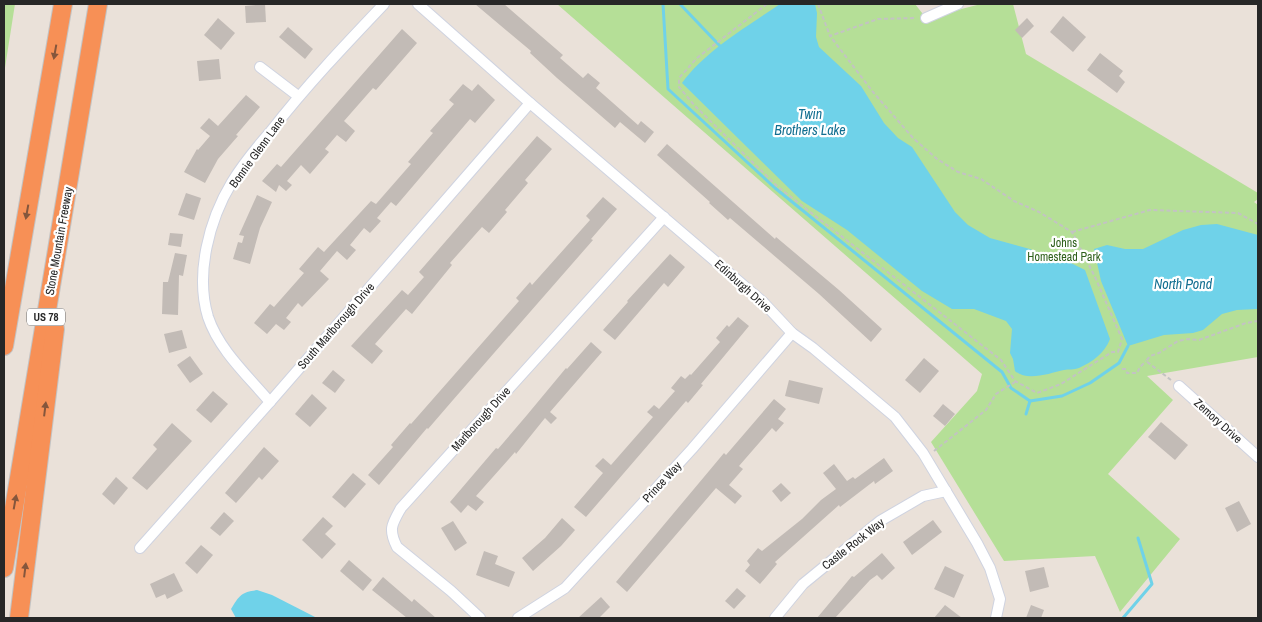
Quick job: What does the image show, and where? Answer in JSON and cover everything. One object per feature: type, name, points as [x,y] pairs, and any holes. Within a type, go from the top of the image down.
[{"type":"highway","name":"US 78","points":[[4,346],[63,4]]},
{"type":"highway","name":"Stone Mountain Freeway","points":[[4,568],[98,4]]},
{"type":"highway","points":[[19,618],[88,66]]},
{"type":"street","name":"Bonnie Glenn Lane","points":[[270,402],[218,340],[208,316],[203,289],[206,254],[215,219],[232,183],[298,96],[384,4]]},
{"type":"street","name":"Edinburgh Drive","points":[[418,4],[530,103],[763,302],[792,333],[814,348],[895,417],[926,457],[978,543],[990,568],[1000,599],[996,618]]},
{"type":"street","points":[[926,18],[958,4]]},
{"type":"street","points":[[260,67],[298,96]]},
{"type":"street","name":"South Marlborough Drive","points":[[140,548],[270,402],[530,103]]},
{"type":"street","name":"Marlborough Drive","points":[[480,618],[451,591],[397,547],[392,536],[391,525],[401,508],[664,217]]},
{"type":"street","name":"Prince Way","points":[[518,618],[565,588],[692,449],[792,333]]},
{"type":"street","name":"Zemory Drive","points":[[1179,386],[1258,457]]},
{"type":"street","name":"Castle Rock Way","points":[[775,618],[803,584],[880,521],[923,496],[946,491]]},
{"type":"path","points":[[767,4],[710,47],[679,78],[679,87],[695,106],[778,187],[1001,360],[1016,381],[1037,393],[1062,384],[1112,352],[1118,352],[1122,339],[1095,277],[1072,232],[1039,212],[1014,201],[981,179],[958,172],[912,138],[873,92],[830,36],[818,4]]},
{"type":"path","points":[[830,36],[878,19],[926,18]]},
{"type":"path","points":[[1072,232],[1150,210],[1238,213],[1258,224]]},
{"type":"path","points":[[1122,369],[1126,369],[1127,373],[1137,372],[1150,356],[1159,353],[1178,341],[1188,339],[1200,340],[1258,320]]},
{"type":"path","points":[[1146,361],[1179,386]]},
{"type":"path","points":[[926,457],[986,410],[996,394],[1016,381]]},
{"type":"green space","points":[[4,4],[15,4],[4,74]]},
{"type":"green space","name":"Johns Homestead Park","points":[[557,4],[915,4],[926,18],[981,4],[1013,4],[1026,54],[1258,193],[1258,199],[1254,202],[1258,205],[1258,357],[1147,376],[1173,400],[1108,474],[1180,539],[1120,612],[1095,556],[1004,561],[931,442],[977,391],[982,374]]},
{"type":"water","name":"Twin Brothers Lake","points":[[780,4],[815,4],[817,13],[816,37],[819,47],[861,86],[884,123],[898,138],[912,147],[955,212],[968,225],[990,238],[1030,249],[1056,262],[1071,263],[1085,270],[1110,339],[1105,349],[1098,356],[1077,369],[1039,376],[1026,376],[1015,371],[1010,353],[1012,329],[1006,321],[974,309],[952,309],[922,291],[847,230],[802,201],[682,83],[715,50]]},
{"type":"water","name":"North Pond","points":[[1217,224],[1258,235],[1258,309],[1237,310],[1222,314],[1203,330],[1193,333],[1164,335],[1128,346],[1101,281],[1094,249],[1107,245],[1125,249],[1143,249],[1183,230],[1201,225]]},
{"type":"water","points":[[257,590],[272,595],[317,618],[236,618],[231,609],[236,600],[244,593]]},
{"type":"building","points":[[265,4],[266,22],[246,23],[245,6]]},
{"type":"building","points":[[475,4],[504,4],[563,55],[560,58],[583,78],[588,73],[600,83],[596,88],[638,125],[641,121],[654,132],[645,143],[620,122],[615,128],[557,78],[530,53],[531,51]]},
{"type":"building","points":[[1063,16],[1086,37],[1073,52],[1050,32]]},
{"type":"building","points":[[218,18],[235,33],[221,50],[204,35]]},
{"type":"building","points":[[1027,18],[1034,26],[1022,38],[1015,30]]},
{"type":"building","points":[[288,27],[313,49],[305,59],[279,37]]},
{"type":"building","points":[[402,29],[417,43],[376,90],[373,88],[344,121],[355,131],[346,142],[337,135],[325,149],[329,152],[310,174],[301,165],[287,181],[292,185],[286,191],[279,185],[276,192],[262,181],[277,164],[281,167]]},
{"type":"building","points":[[1100,53],[1123,71],[1119,76],[1125,82],[1117,93],[1087,70]]},
{"type":"building","points":[[219,59],[221,79],[199,81],[197,61]]},
{"type":"building","points":[[463,84],[472,91],[478,84],[495,100],[475,123],[470,119],[396,206],[391,202],[377,218],[381,221],[370,233],[364,228],[350,245],[356,250],[347,260],[337,251],[320,271],[329,279],[302,307],[298,303],[286,318],[291,322],[284,330],[276,324],[267,334],[254,323],[270,304],[274,307],[304,273],[299,269],[318,247],[324,252],[371,201],[376,204],[411,164],[408,162],[433,133],[430,131],[454,104],[449,100]]},
{"type":"building","points":[[246,95],[260,107],[218,159],[205,183],[184,172],[197,149],[210,136],[200,128],[209,118],[218,126]]},
{"type":"building","points":[[537,136],[552,149],[525,180],[528,183],[505,210],[507,212],[489,233],[482,227],[450,263],[452,265],[412,314],[406,309],[375,344],[383,351],[372,364],[351,346],[402,290],[408,295],[424,277],[419,272]]},
{"type":"building","points":[[667,144],[775,239],[776,237],[882,329],[871,342],[819,294],[730,218],[728,220],[657,155]]},
{"type":"building","points":[[186,193],[201,198],[194,220],[178,215]]},
{"type":"building","points":[[257,195],[272,202],[260,228],[250,264],[233,259],[238,242],[242,243],[244,236],[239,235]]},
{"type":"building","points":[[603,197],[617,209],[591,239],[593,240],[379,485],[368,475],[393,447],[391,445],[519,301],[516,298],[530,282],[532,285],[590,220],[586,216]]},
{"type":"building","points":[[170,233],[183,234],[181,247],[168,245]]},
{"type":"building","points":[[175,253],[187,255],[183,276],[179,275],[178,315],[162,314],[163,282],[168,282]]},
{"type":"building","points":[[670,254],[685,267],[668,287],[664,283],[615,340],[603,330]]},
{"type":"building","points":[[738,317],[749,326],[701,384],[703,385],[688,403],[686,401],[586,517],[574,507],[603,473],[595,466],[603,458],[611,465],[653,417],[647,412],[654,405],[659,409],[675,391],[671,388],[681,376],[685,379],[691,375],[720,342],[716,338],[727,325],[729,327]]},
{"type":"building","points":[[182,330],[187,348],[169,353],[164,334]]},
{"type":"building","points":[[591,342],[602,352],[550,412],[557,418],[551,424],[545,418],[516,454],[515,452],[476,496],[484,502],[476,511],[468,505],[461,513],[450,502],[496,448],[498,449],[566,368]]},
{"type":"building","points":[[190,356],[203,374],[190,383],[177,365]]},
{"type":"building","points":[[924,358],[939,371],[920,393],[905,380]]},
{"type":"building","points":[[333,370],[345,380],[335,393],[322,383]]},
{"type":"building","points":[[789,380],[823,388],[819,404],[785,396]]},
{"type":"building","points":[[213,391],[228,404],[211,423],[196,410]]},
{"type":"building","points":[[312,394],[327,408],[310,427],[295,414]]},
{"type":"building","points":[[774,399],[786,409],[778,419],[784,423],[776,432],[772,428],[739,466],[743,469],[729,485],[742,496],[735,504],[716,488],[627,592],[616,582],[724,453],[726,455]]},
{"type":"building","points":[[943,404],[955,414],[945,426],[933,416]]},
{"type":"building","points":[[1161,422],[1188,445],[1175,460],[1148,437]]},
{"type":"building","points":[[172,423],[192,441],[147,490],[132,478],[157,449],[153,445]]},
{"type":"building","points":[[264,447],[279,461],[262,480],[259,477],[236,503],[225,493]]},
{"type":"building","points":[[884,458],[893,471],[875,484],[874,481],[840,507],[839,505],[775,562],[777,564],[760,584],[745,571],[750,565],[747,561],[758,548],[762,551],[836,489],[823,473],[834,464],[847,481],[853,477],[855,479]]},
{"type":"building","points":[[353,473],[366,484],[345,508],[332,497]]},
{"type":"building","points":[[116,477],[128,488],[114,505],[102,494]]},
{"type":"building","points":[[781,483],[791,493],[781,502],[772,491]]},
{"type":"building","points":[[1239,501],[1251,524],[1237,532],[1225,508]]},
{"type":"building","points":[[224,512],[234,521],[220,536],[210,528]]},
{"type":"building","points":[[323,517],[333,526],[325,534],[336,544],[322,559],[302,540]]},
{"type":"building","points":[[562,518],[575,530],[561,546],[533,571],[522,558],[545,538]]},
{"type":"building","points":[[933,520],[942,532],[912,555],[903,542]]},
{"type":"building","points":[[453,521],[467,543],[455,551],[441,528]]},
{"type":"building","points":[[201,545],[213,555],[197,574],[185,563]]},
{"type":"building","points":[[484,551],[498,556],[495,564],[515,572],[509,587],[476,575]]},
{"type":"building","points":[[882,553],[895,568],[882,580],[877,575],[870,580],[835,618],[817,618],[852,576],[854,577]]},
{"type":"building","points":[[349,560],[372,580],[363,591],[340,571]]},
{"type":"building","points":[[945,566],[964,575],[954,598],[934,589]]},
{"type":"building","points":[[1044,567],[1049,587],[1030,592],[1025,571]]},
{"type":"building","points":[[174,573],[183,591],[167,599],[165,594],[156,598],[150,584]]},
{"type":"building","points":[[383,577],[412,602],[414,599],[436,618],[407,618],[372,590]]},
{"type":"building","points":[[737,588],[746,596],[734,609],[725,601]]},
{"type":"building","points":[[601,597],[610,607],[599,618],[578,618]]},
{"type":"building","points":[[945,605],[962,618],[934,618]]},
{"type":"building","points":[[1031,605],[1044,610],[1041,618],[1026,618]]},
{"type":"waterway","points":[[663,4],[668,89],[775,188],[1002,372],[1011,388],[1030,401],[1062,396],[1090,383],[1119,363],[1128,346]]},
{"type":"waterway","points":[[680,4],[720,46]]},
{"type":"waterway","points":[[1026,414],[1030,401]]},
{"type":"waterway","points":[[1123,618],[1152,584],[1138,538]]}]
